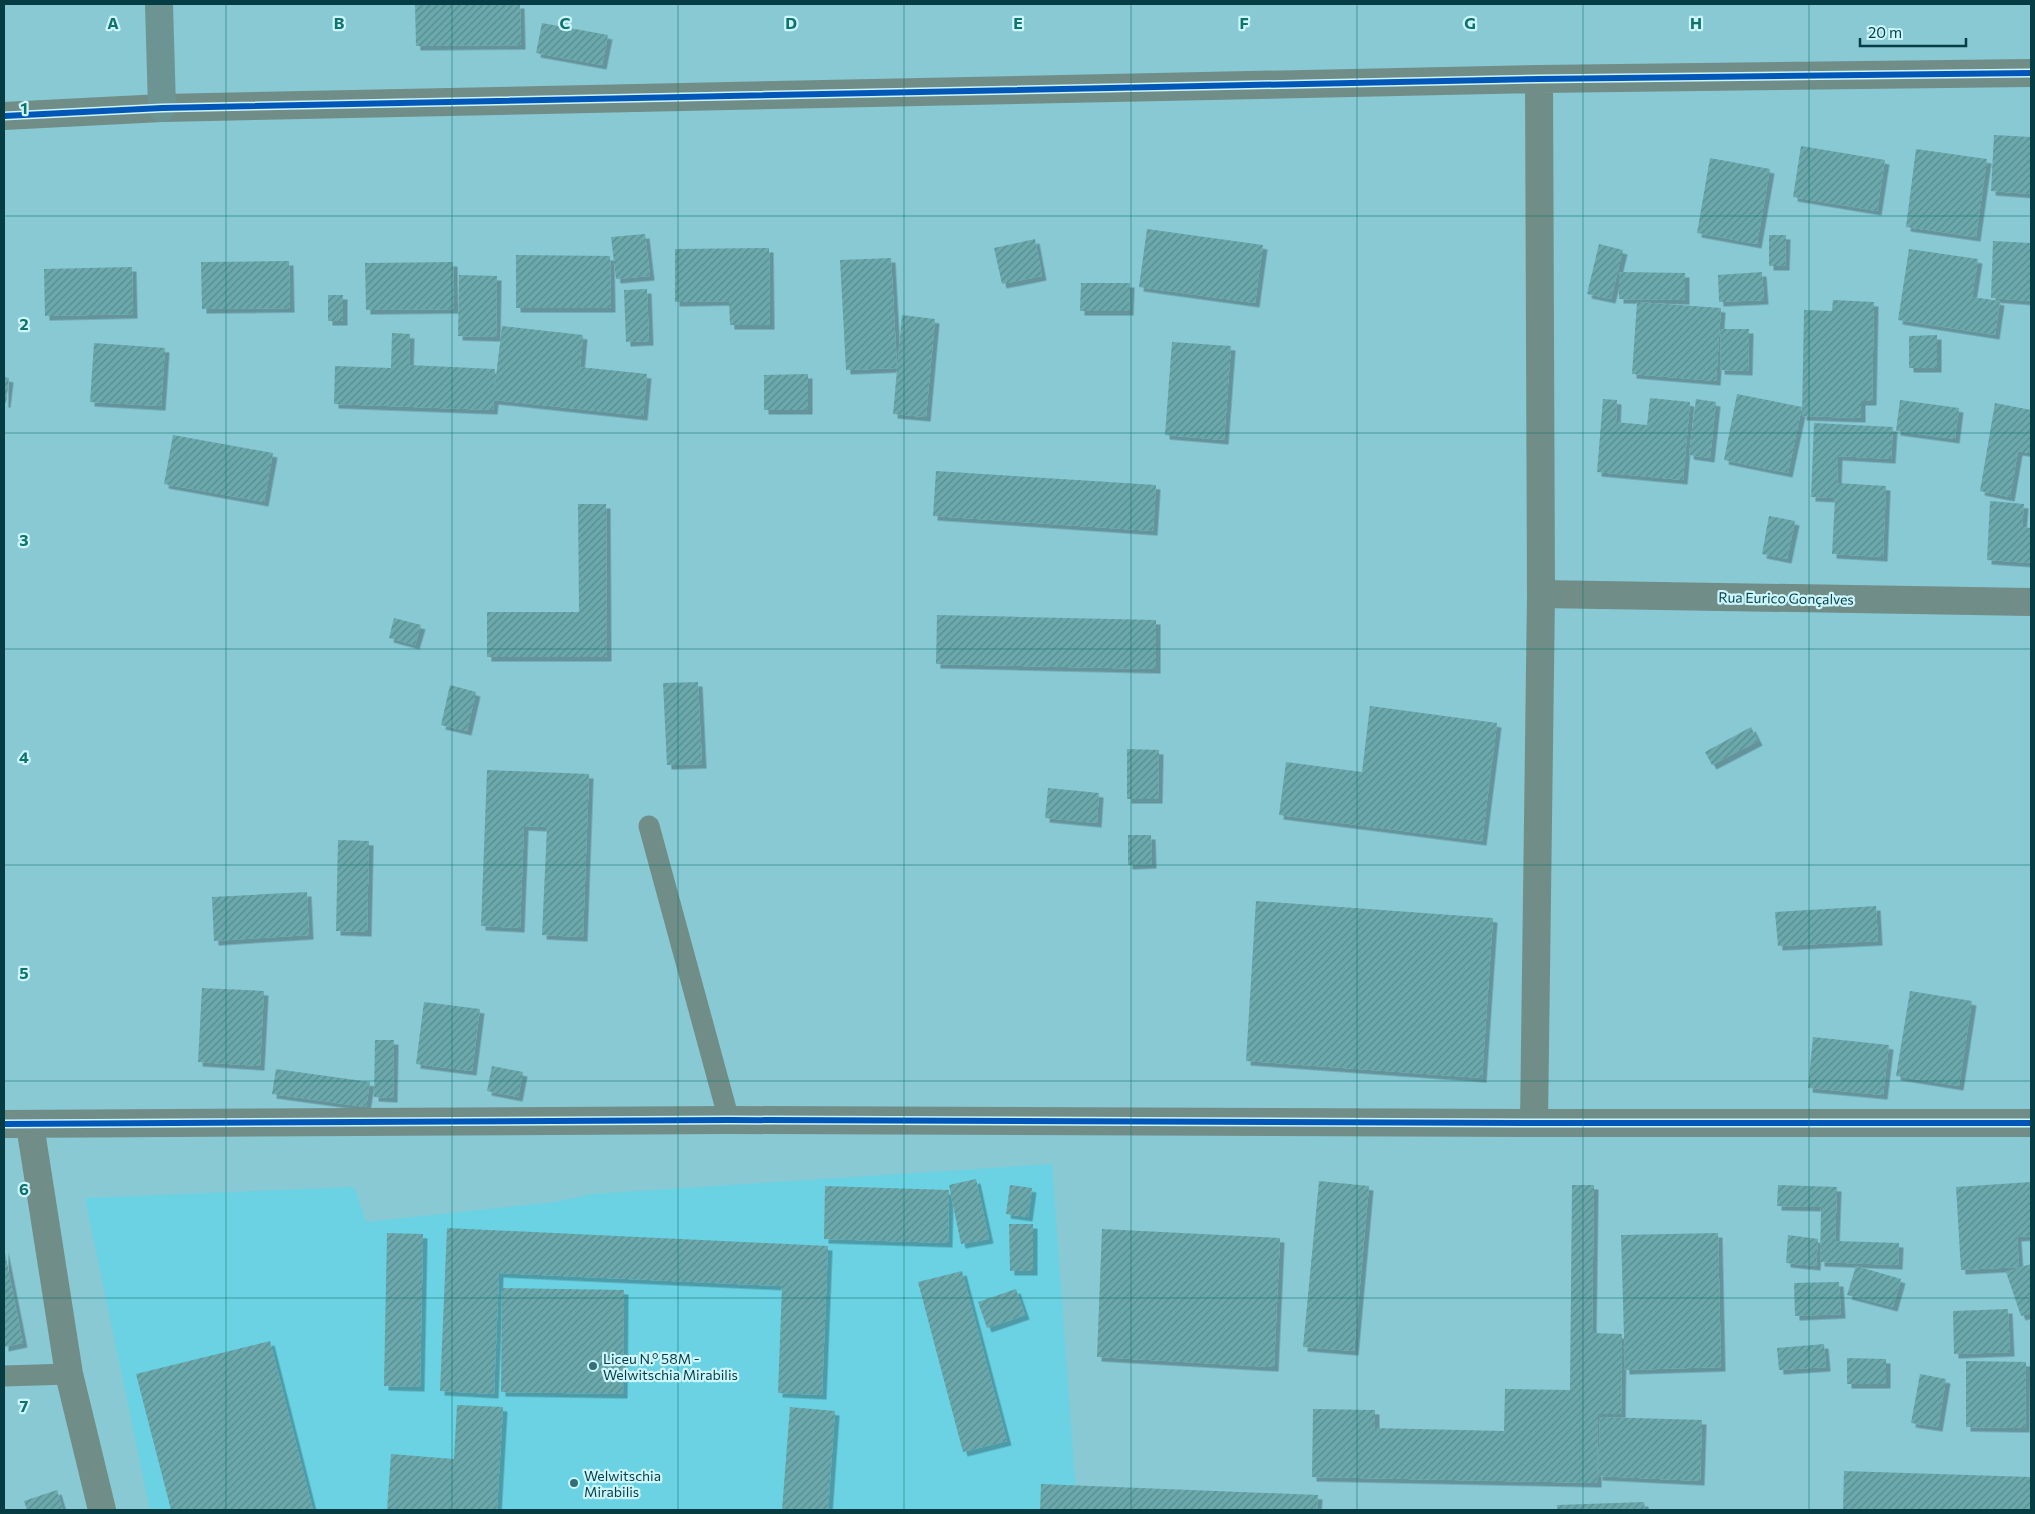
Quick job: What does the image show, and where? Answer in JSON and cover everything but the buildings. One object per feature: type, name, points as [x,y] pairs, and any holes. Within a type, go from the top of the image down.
[{"type":"street","points":[[158,4],[162,108]]},
{"type":"street","points":[[4,116],[162,108],[1539,79],[2031,73]]},
{"type":"street","points":[[1534,1123],[1541,594],[1539,79]]},
{"type":"street","name":"Rua Eurico Gonçalves","points":[[1541,594],[2031,602]]},
{"type":"street","points":[[102,1510],[69,1374],[17,1125],[729,1120],[2031,1123]]},
{"type":"lane","points":[[649,826],[729,1120]]},
{"type":"lane","points":[[4,1376],[69,1374]]},
{"type":"shaded area","name":"Liceu N.º 58M - Welwitschia Mirabilis","points":[[1052,1164],[1077,1510],[150,1510],[85,1198],[354,1187],[366,1222],[555,1202],[593,1194]]},
{"type":"cycle path","points":[[4,116],[162,108],[1539,79],[2031,73]]},
{"type":"cycle path","points":[[4,1124],[729,1120],[2031,1123]]},
{"type":"place","name":"Liceu N.º 58M - Welwitschia Mirabilis","points":[[593,1366]]},
{"type":"place","name":"Welwitschia Mirabilis","points":[[574,1483]]}]
